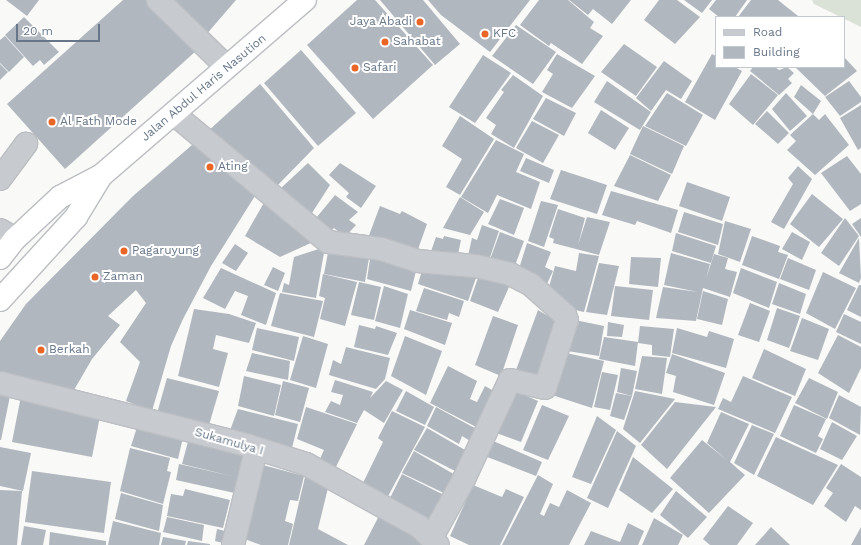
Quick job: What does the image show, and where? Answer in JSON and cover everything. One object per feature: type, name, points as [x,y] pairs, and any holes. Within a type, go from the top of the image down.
[{"type":"highway","name":"Jalan Abdul Haris Nasution","points":[[0,258],[8,235],[60,197],[102,175],[304,0]]},
{"type":"highway","name":"Jalan Abdul Haris Nasution","points":[[0,300],[76,217],[102,175]]},
{"type":"street","points":[[158,0],[227,68]]},
{"type":"street","points":[[174,114],[328,242],[381,249],[417,261],[476,266],[510,274],[530,284],[565,315],[567,320],[545,388],[510,380],[435,541]]},
{"type":"street","points":[[0,179],[26,144]]},
{"type":"street","name":"Sukamulya I","points":[[0,383],[246,445],[256,450],[306,464],[420,527],[435,541]]},
{"type":"street","points":[[233,545],[256,450]]},
{"type":"shaded area","points":[[812,0],[861,0],[861,27],[845,19],[845,16],[839,16],[814,4]]},
{"type":"building","points":[[6,0],[39,0],[27,16]]},
{"type":"building","points":[[123,0],[151,0],[196,51],[65,169],[7,104]]},
{"type":"building","points":[[164,0],[236,0],[205,36]]},
{"type":"building","points":[[357,0],[375,0],[433,65],[373,119],[307,45]]},
{"type":"building","name":"Jaya Abadi","points":[[380,0],[423,0],[460,44],[435,65]]},
{"type":"building","name":"KFC","points":[[428,0],[530,0],[490,52],[441,15]]},
{"type":"building","points":[[539,0],[568,0],[594,22],[590,28],[603,36],[582,64],[551,43],[549,46],[520,25]]},
{"type":"building","points":[[569,0],[631,0],[612,24],[593,9],[588,15]]},
{"type":"building","points":[[659,0],[677,0],[700,17],[675,44],[644,20]]},
{"type":"building","points":[[684,0],[712,0],[702,13]]},
{"type":"building","points":[[716,0],[747,0],[736,16],[718,16],[709,9]]},
{"type":"building","points":[[751,0],[778,0],[798,16],[739,16]]},
{"type":"building","points":[[24,17],[59,52],[44,65],[40,60],[33,66],[5,35]]},
{"type":"building","points":[[516,25],[556,52],[533,84],[492,56]]},
{"type":"building","points":[[5,36],[24,57],[9,72],[0,63],[0,40]]},
{"type":"building","points":[[624,44],[657,67],[636,96],[601,72]]},
{"type":"building","points":[[301,50],[356,113],[318,146],[264,83]]},
{"type":"building","points":[[557,54],[595,76],[572,108],[542,92],[553,74],[547,70]]},
{"type":"building","points":[[712,54],[715,56],[715,68],[737,68],[742,71],[715,120],[685,102]]},
{"type":"building","points":[[483,55],[511,73],[475,123],[449,107]]},
{"type":"building","points":[[845,58],[857,71],[825,96],[796,68],[845,68]]},
{"type":"building","points":[[664,61],[692,81],[681,99],[666,90],[651,111],[636,98]]},
{"type":"building","points":[[0,64],[8,72],[0,80]]},
{"type":"building","points":[[752,68],[776,68],[779,70],[788,68],[794,73],[788,79],[792,83],[779,95],[750,71]]},
{"type":"building","points":[[751,74],[778,95],[753,125],[729,104]]},
{"type":"building","points":[[513,75],[543,96],[514,148],[491,134],[496,125],[486,118],[504,92],[501,90]]},
{"type":"building","points":[[607,81],[651,112],[640,130],[594,102]]},
{"type":"building","points":[[849,81],[861,97],[861,102],[840,116],[825,97]]},
{"type":"building","points":[[260,84],[314,148],[276,187],[207,132]]},
{"type":"building","points":[[801,85],[821,101],[813,114],[794,97]]},
{"type":"building","points":[[667,93],[703,115],[686,146],[645,126]]},
{"type":"building","points":[[786,93],[807,116],[790,131],[772,109]]},
{"type":"building","points":[[546,98],[576,113],[564,136],[533,119]]},
{"type":"building","points":[[861,105],[861,148],[858,150],[840,118]]},
{"type":"building","points":[[601,110],[629,128],[615,150],[588,133]]},
{"type":"building","points":[[767,111],[789,133],[778,144],[755,124]]},
{"type":"building","points":[[813,114],[819,120],[825,114],[849,145],[815,175],[787,150],[796,141],[790,135]]},
{"type":"building","points":[[460,116],[494,139],[460,195],[446,187],[462,159],[442,146]]},
{"type":"building","points":[[532,121],[559,135],[543,163],[516,148]]},
{"type":"building","points":[[643,126],[684,146],[672,174],[630,154]]},
{"type":"building","points":[[199,139],[258,191],[211,266],[183,319],[171,346],[152,411],[126,401],[140,362],[120,342],[146,303],[136,290],[108,316],[120,325],[92,359],[74,390],[0,374],[0,341],[26,304],[133,196]]},
{"type":"building","points":[[496,140],[524,154],[516,172],[540,182],[531,209],[497,195],[488,213],[461,197]]},
{"type":"building","points":[[630,155],[671,175],[658,201],[614,186]]},
{"type":"building","points":[[847,156],[861,174],[861,204],[850,211],[821,173]]},
{"type":"building","points":[[526,158],[554,170],[549,183],[520,171]]},
{"type":"building","points":[[308,163],[330,185],[310,216],[281,188]]},
{"type":"building","points":[[340,163],[376,186],[361,208],[346,197],[349,193],[329,175]]},
{"type":"building","points":[[798,166],[812,179],[784,229],[771,222],[793,184],[788,178]]},
{"type":"building","points":[[561,170],[607,185],[597,214],[550,199]]},
{"type":"building","points":[[687,182],[730,197],[722,221],[679,206]]},
{"type":"building","points":[[611,191],[678,210],[671,233],[637,221],[635,225],[602,215]]},
{"type":"building","points":[[812,194],[843,219],[819,247],[790,224]]},
{"type":"building","points":[[335,195],[358,212],[349,220],[356,225],[345,237],[334,228],[327,234],[312,223]]},
{"type":"building","points":[[460,197],[484,212],[470,235],[443,228]]},
{"type":"building","points":[[266,199],[313,242],[280,257],[245,236]]},
{"type":"building","points":[[500,199],[524,208],[514,235],[488,224]]},
{"type":"building","points":[[541,201],[558,205],[544,247],[528,241]]},
{"type":"building","points":[[380,206],[400,214],[402,211],[427,224],[416,255],[368,238]]},
{"type":"building","points":[[558,209],[585,218],[578,245],[587,217],[610,222],[599,255],[553,243],[554,239],[549,237]]},
{"type":"building","points":[[684,212],[723,224],[718,245],[678,232]]},
{"type":"building","points":[[845,218],[859,236],[839,266],[821,253]]},
{"type":"building","points":[[861,218],[861,237],[852,224]]},
{"type":"building","points":[[725,221],[751,229],[740,262],[718,254]]},
{"type":"building","points":[[482,225],[499,231],[488,263],[467,260],[472,238],[477,240]]},
{"type":"building","points":[[500,232],[524,241],[513,271],[488,265]]},
{"type":"building","points":[[792,232],[810,242],[802,260],[782,249]]},
{"type":"building","points":[[676,233],[716,246],[711,263],[672,251]]},
{"type":"building","points":[[444,236],[461,240],[457,259],[429,257],[436,237],[443,239]]},
{"type":"building","points":[[752,236],[780,246],[778,252],[788,255],[779,279],[742,265]]},
{"type":"building","points":[[859,238],[861,278],[859,283],[839,273]]},
{"type":"building","points":[[527,243],[551,252],[545,267],[553,271],[546,286],[518,272]]},
{"type":"building","points":[[235,244],[248,253],[236,271],[222,263]]},
{"type":"building","points":[[325,247],[316,298],[282,292],[284,283],[289,285],[294,257]]},
{"type":"building","points":[[329,247],[370,252],[365,282],[324,274]]},
{"type":"building","points":[[371,252],[417,267],[411,291],[367,279]]},
{"type":"building","points":[[579,253],[599,256],[584,312],[562,307],[546,297],[555,266],[576,271]]},
{"type":"building","points":[[671,253],[710,264],[706,279],[714,254],[728,258],[725,269],[737,272],[730,297],[703,288],[696,321],[656,318],[663,287],[698,292],[664,285]]},
{"type":"building","points":[[631,257],[661,258],[658,287],[629,284]]},
{"type":"building","points":[[788,258],[816,270],[809,290],[780,279]]},
{"type":"building","points":[[599,263],[619,266],[607,315],[586,312]]},
{"type":"building","points":[[273,267],[285,273],[278,291],[264,285]]},
{"type":"building","points":[[423,267],[479,269],[468,301],[418,284]]},
{"type":"building","points":[[221,268],[276,293],[266,325],[241,315],[248,296],[235,291],[225,309],[203,298]]},
{"type":"building","points":[[741,268],[777,282],[769,308],[733,293]]},
{"type":"building","points":[[481,269],[513,278],[498,312],[470,301]]},
{"type":"building","points":[[823,272],[856,288],[835,329],[806,313]]},
{"type":"building","points":[[323,274],[357,282],[345,326],[320,319],[325,298],[319,296]]},
{"type":"building","points":[[359,282],[381,287],[374,320],[351,315]]},
{"type":"building","points":[[779,283],[806,294],[800,314],[772,304]]},
{"type":"building","points":[[859,285],[861,285],[861,317],[847,310]]},
{"type":"building","points":[[384,286],[408,294],[400,328],[375,321]]},
{"type":"building","points":[[615,286],[653,290],[649,320],[611,316]]},
{"type":"building","points":[[424,288],[464,301],[459,317],[449,313],[447,320],[416,311]]},
{"type":"building","points":[[703,291],[728,299],[722,325],[697,319]]},
{"type":"building","points":[[280,293],[323,301],[314,337],[271,326]]},
{"type":"building","points":[[750,303],[770,311],[759,342],[738,335]]},
{"type":"building","points":[[777,308],[800,316],[789,348],[767,340]]},
{"type":"building","points":[[194,309],[229,314],[256,323],[249,343],[216,335],[213,349],[228,353],[219,387],[178,376]]},
{"type":"building","points":[[410,310],[452,323],[445,345],[404,329]]},
{"type":"building","points":[[538,310],[561,324],[542,381],[516,370]]},
{"type":"building","points":[[844,314],[861,322],[861,344],[836,332]]},
{"type":"building","points":[[493,316],[518,325],[501,376],[475,365]]},
{"type":"building","points":[[802,318],[829,329],[818,360],[790,351]]},
{"type":"building","points":[[570,319],[604,326],[599,356],[561,350]]},
{"type":"building","points":[[608,322],[624,325],[622,337],[607,336]]},
{"type":"building","points":[[359,325],[375,329],[376,326],[397,333],[388,355],[354,347]]},
{"type":"building","points":[[640,326],[674,329],[670,357],[652,355],[652,345],[638,343]]},
{"type":"building","points":[[257,328],[299,337],[294,361],[252,350]]},
{"type":"building","points":[[677,328],[707,337],[709,331],[734,339],[726,368],[672,353]]},
{"type":"building","points":[[838,335],[861,347],[861,368],[849,393],[818,373]]},
{"type":"building","points":[[303,336],[328,344],[316,388],[290,380]]},
{"type":"building","points":[[405,336],[442,351],[426,395],[391,376]]},
{"type":"building","points":[[604,337],[638,342],[635,366],[599,359]]},
{"type":"building","points":[[346,347],[390,358],[385,379],[376,389],[329,375],[333,360],[341,364]]},
{"type":"building","points":[[764,349],[806,369],[795,396],[752,378]]},
{"type":"building","points":[[561,352],[604,361],[592,408],[549,394]]},
{"type":"building","points":[[252,353],[290,361],[288,380],[246,371]]},
{"type":"building","points":[[672,354],[725,373],[714,405],[673,392],[676,376],[666,373]]},
{"type":"building","points":[[642,356],[667,358],[662,394],[635,389]]},
{"type":"building","points":[[448,366],[477,381],[470,399],[477,402],[485,386],[499,394],[482,430],[430,403]]},
{"type":"building","points":[[621,368],[637,371],[632,396],[617,392]]},
{"type":"building","points":[[602,372],[618,375],[610,410],[594,407]]},
{"type":"building","points":[[244,376],[281,385],[274,416],[238,406]]},
{"type":"building","points":[[743,376],[792,397],[775,433],[718,409],[723,398],[731,402]]},
{"type":"building","points":[[167,378],[219,391],[209,425],[156,417]]},
{"type":"building","points":[[809,378],[838,392],[827,419],[795,403]]},
{"type":"building","points":[[335,380],[373,392],[370,398],[386,381],[403,390],[384,423],[364,410],[357,423],[325,412],[331,401],[340,405],[343,395],[331,392]]},
{"type":"building","points":[[283,381],[309,388],[300,422],[275,415]]},
{"type":"building","points":[[511,389],[538,401],[521,442],[491,431]]},
{"type":"building","points":[[406,391],[434,407],[425,425],[396,411]]},
{"type":"building","points":[[635,391],[675,399],[640,443],[623,429]]},
{"type":"building","points":[[616,393],[632,396],[624,420],[610,416]]},
{"type":"building","points":[[0,394],[10,396],[1,440],[0,440]]},
{"type":"building","points":[[839,395],[861,407],[860,435],[829,418]]},
{"type":"building","points":[[21,396],[101,411],[92,457],[12,442]]},
{"type":"building","points":[[675,402],[716,407],[667,469],[641,445]]},
{"type":"building","points":[[542,405],[569,416],[548,460],[523,450]]},
{"type":"building","points":[[794,405],[826,419],[818,436],[823,439],[816,453],[780,436]]},
{"type":"building","points":[[306,407],[357,424],[334,471],[319,461],[324,450],[297,439]]},
{"type":"building","points":[[436,407],[480,431],[475,444],[462,436],[459,444],[427,426]]},
{"type":"building","points":[[238,409],[298,424],[290,456],[229,433]]},
{"type":"building","points":[[392,411],[425,427],[386,500],[361,487],[383,442],[378,438]]},
{"type":"building","points":[[721,412],[749,424],[730,462],[745,475],[709,513],[670,478],[702,440],[728,461],[707,443]]},
{"type":"building","points":[[597,416],[616,430],[591,484],[572,477]]},
{"type":"building","points":[[139,421],[184,433],[178,459],[131,446]]},
{"type":"building","points":[[832,422],[857,436],[842,460],[820,449]]},
{"type":"building","points":[[752,425],[774,434],[754,475],[734,463]]},
{"type":"building","points":[[427,428],[465,450],[455,471],[414,450]]},
{"type":"building","points":[[617,431],[636,446],[608,508],[587,498]]},
{"type":"building","points":[[190,434],[247,453],[239,494],[176,480],[179,464],[236,477],[182,464]]},
{"type":"building","points":[[484,437],[542,462],[536,476],[477,453]]},
{"type":"building","points":[[776,437],[838,465],[813,505],[757,476]]},
{"type":"building","points":[[0,447],[31,453],[23,491],[0,486]]},
{"type":"building","points":[[130,448],[170,458],[167,471],[171,472],[163,504],[120,491]]},
{"type":"building","points":[[414,451],[457,476],[448,495],[402,473]]},
{"type":"building","points":[[633,457],[673,489],[652,513],[619,490]]},
{"type":"building","points":[[259,464],[304,476],[298,501],[290,500],[285,521],[293,524],[288,545],[261,545],[242,538]]},
{"type":"building","points":[[841,464],[861,477],[861,510],[855,506],[846,522],[824,506],[833,493],[826,488]]},
{"type":"building","points":[[32,471],[111,482],[104,533],[25,522]]},
{"type":"building","points":[[402,474],[446,496],[430,528],[387,504]]},
{"type":"building","points":[[538,475],[553,484],[540,514],[544,516],[550,503],[559,507],[567,490],[591,503],[569,545],[502,545]]},
{"type":"building","points":[[305,477],[328,488],[318,529],[348,545],[289,545]]},
{"type":"building","points":[[473,485],[502,497],[506,489],[524,497],[500,545],[469,545],[450,536]]},
{"type":"building","points":[[185,489],[230,500],[223,528],[167,516],[171,494],[183,496]]},
{"type":"building","points":[[0,490],[22,491],[17,545],[0,545]]},
{"type":"building","points":[[676,491],[707,517],[688,538],[660,515]]},
{"type":"building","points":[[121,493],[163,505],[159,531],[115,519]]},
{"type":"building","points":[[728,506],[753,523],[737,545],[710,545],[703,539]]},
{"type":"building","points":[[381,512],[433,545],[364,545]]},
{"type":"building","points":[[167,517],[204,525],[202,541],[163,532]]},
{"type":"building","points":[[654,518],[683,535],[678,545],[642,545]]},
{"type":"building","points":[[113,521],[161,533],[159,545],[108,545]]},
{"type":"building","points":[[628,523],[644,531],[638,545],[584,545],[591,531],[620,542]]},
{"type":"building","points":[[24,526],[46,530],[43,545],[21,545]]},
{"type":"building","points":[[771,527],[790,545],[755,545]]},
{"type":"building","points":[[861,527],[861,545],[851,545]]},
{"type":"building","points":[[217,529],[233,533],[230,545],[215,541]]},
{"type":"building","points":[[50,532],[106,541],[106,545],[49,545]]},
{"type":"building","points":[[163,537],[186,541],[185,545],[161,545]]},
{"type":"building","points":[[188,541],[210,544],[210,545],[187,545]]},
{"type":"place","name":"Jaya Abadi","points":[[420,22]]},
{"type":"place","name":"KFC","points":[[485,34]]},
{"type":"place","name":"Sahabat","points":[[385,42]]},
{"type":"place","name":"Safari","points":[[355,68]]},
{"type":"place","name":"Al Fath Mode","points":[[52,122]]},
{"type":"place","name":"Ating","points":[[210,167]]},
{"type":"place","name":"Pagaruyung","points":[[124,251]]},
{"type":"place","name":"Zaman","points":[[95,277]]},
{"type":"place","name":"Berkah","points":[[41,350]]}]
